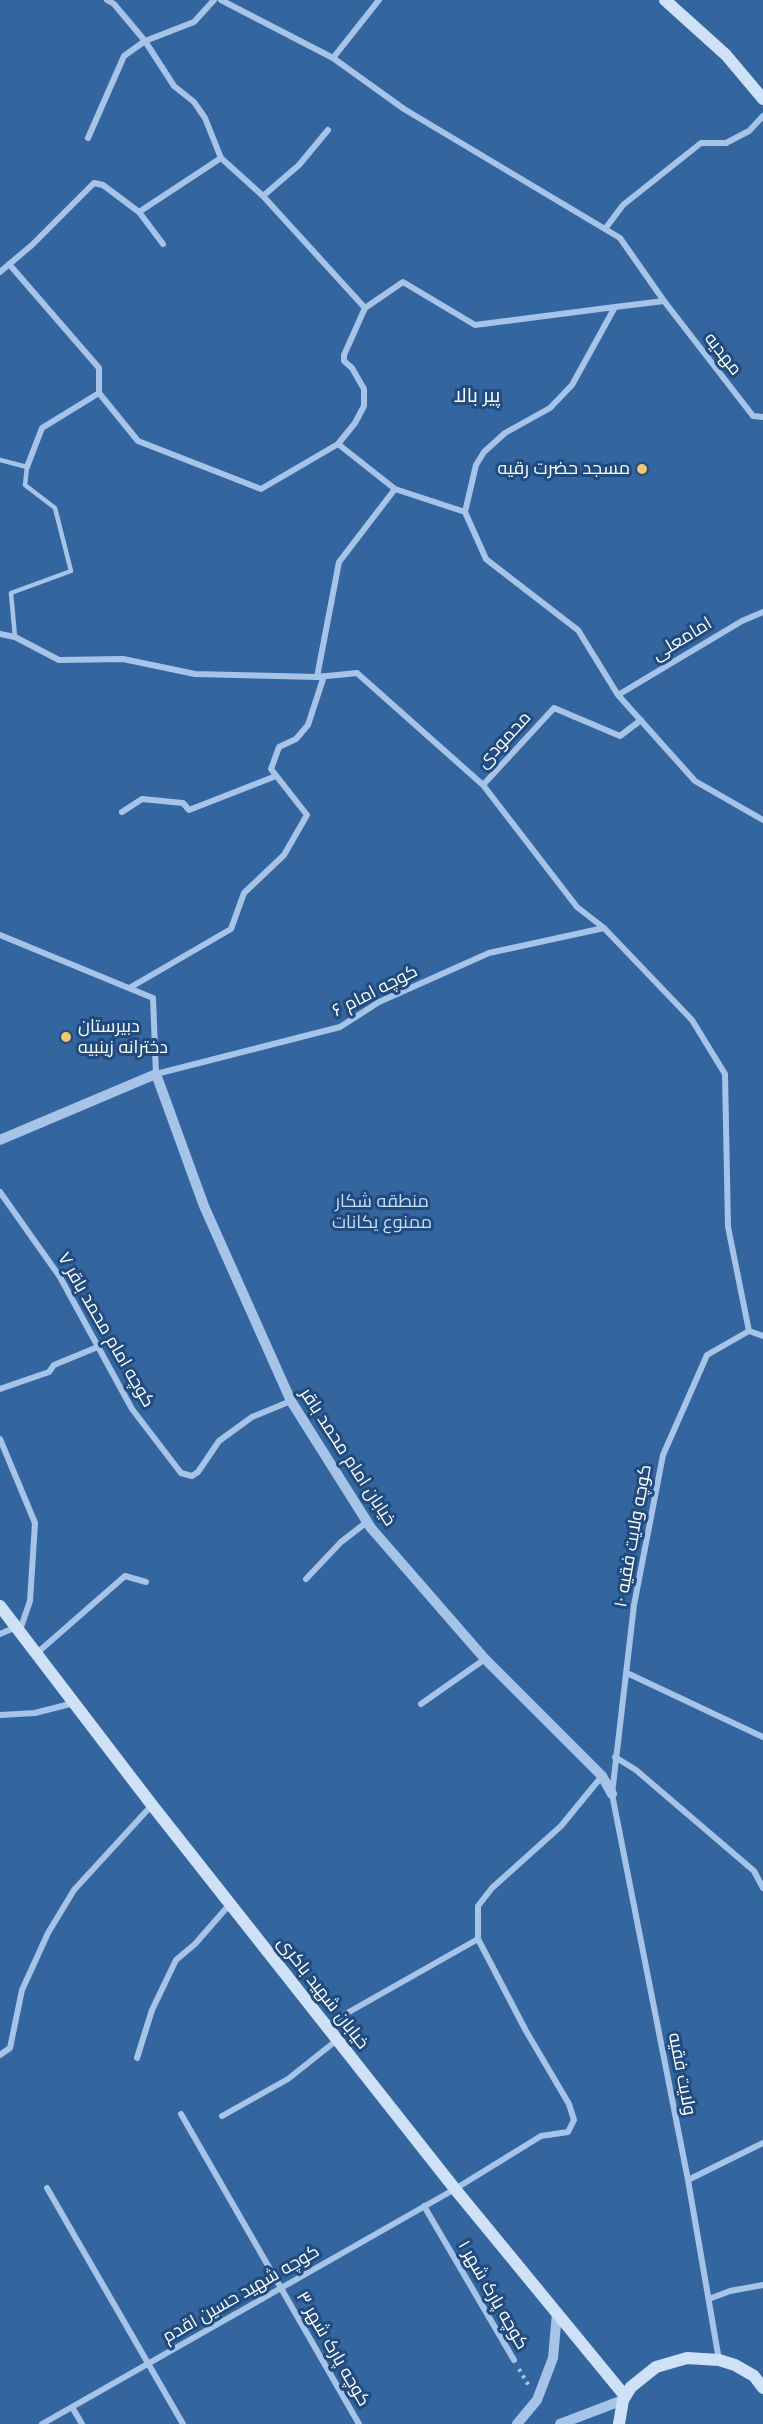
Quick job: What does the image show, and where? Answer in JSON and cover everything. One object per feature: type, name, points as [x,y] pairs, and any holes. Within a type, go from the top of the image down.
[{"type":"main road","points":[[665,0],[726,55],[763,99]]},
{"type":"main road","name":"خیابان شهید باکری","points":[[0,1606],[152,1805],[454,2189],[624,2398]]},
{"type":"main road","points":[[619,2424],[624,2398],[631,2387],[656,2367],[687,2358],[719,2360],[754,2376],[763,2388]]},
{"type":"street","points":[[107,0],[114,4],[145,41],[174,86],[194,102],[205,118],[221,158],[263,196],[365,308]]},
{"type":"street","points":[[88,138],[124,56],[145,41],[194,22],[214,0]]},
{"type":"street","name":"مهدیه","points":[[221,0],[333,58],[404,109],[620,238],[663,301],[753,416],[763,417]]},
{"type":"street","points":[[333,58],[379,0]]},
{"type":"street","points":[[605,229],[623,205],[701,143],[726,143],[749,131],[763,116]]},
{"type":"street","points":[[263,196],[299,165],[328,130]]},
{"type":"street","points":[[139,212],[221,158]]},
{"type":"street","points":[[0,272],[32,245],[94,183],[103,185],[139,212],[163,244]]},
{"type":"street","points":[[9,264],[99,368],[99,393],[138,441],[261,489],[338,444],[355,423],[364,406],[364,389],[352,368],[344,361],[344,355],[365,308],[403,282],[475,325],[663,301]]},
{"type":"street","points":[[615,308],[572,384],[550,408],[505,434],[484,452],[476,465],[465,512],[486,559],[578,630],[618,695],[695,781],[763,820]]},
{"type":"street","points":[[27,467],[42,428],[99,393]]},
{"type":"street","points":[[338,444],[395,489],[465,512]]},
{"type":"street","points":[[317,677],[339,562],[395,489]]},
{"type":"street","name":"امامعلی","points":[[618,695],[742,621],[763,612]]},
{"type":"street","points":[[0,634],[15,637],[59,660],[123,659],[195,674],[317,677],[357,673],[483,785],[577,907],[604,928],[692,1020],[725,1074],[728,1227],[749,1331],[763,1336]]},
{"type":"street","points":[[131,987],[231,929],[244,893],[284,855],[307,815],[271,769],[279,747],[296,739],[308,725],[324,676]]},
{"type":"street","name":"محمودی","points":[[483,785],[554,708],[620,736],[641,720]]},
{"type":"street","points":[[122,812],[142,799],[183,803],[189,810],[276,776]]},
{"type":"street","name":"کوچه امام ۶","points":[[156,1074],[340,1028],[379,1002],[489,953],[604,928]]},
{"type":"street","points":[[0,935],[153,998],[156,1074],[0,1140]]},
{"type":"street","name":"خیابان امام محمد باقر","points":[[156,1074],[204,1206],[291,1401],[367,1522],[484,1659],[602,1776],[612,1794]]},
{"type":"street","name":"کوچه امام محمد باقر ۷","points":[[0,1192],[60,1277],[100,1346],[132,1408],[181,1473],[192,1476],[198,1472],[219,1442],[252,1417],[291,1401]]},
{"type":"street","name":"کوچه ولایت فقیه ۱۰","points":[[612,1794],[634,1605],[663,1455],[707,1355],[749,1331]]},
{"type":"street","points":[[0,1389],[49,1372],[54,1365],[100,1346]]},
{"type":"street","points":[[0,1439],[35,1523],[30,1601],[18,1629],[0,1634]]},
{"type":"street","points":[[306,1579],[341,1542],[367,1522]]},
{"type":"street","points":[[38,1653],[125,1575],[146,1582]]},
{"type":"street","points":[[422,1704],[484,1659]]},
{"type":"street","points":[[627,1673],[763,1737]]},
{"type":"street","points":[[0,1715],[35,1713],[75,1703]]},
{"type":"street","points":[[615,1757],[636,1770],[754,1871],[763,1888]]},
{"type":"street","points":[[326,2025],[478,1939],[478,1906],[492,1888],[561,1826],[602,1776]]},
{"type":"street","name":"ولایت فقیه","points":[[612,1794],[688,2180],[719,2360]]},
{"type":"street","points":[[0,2055],[10,2048],[22,1990],[48,1933],[74,1890],[152,1805]]},
{"type":"street","points":[[137,2058],[152,2010],[176,1960],[195,1944],[230,1904]]},
{"type":"street","name":"کوچه شهید حسین اقدم","points":[[42,2424],[454,2189],[541,2136],[568,2132],[574,2120],[569,2104],[526,2031],[478,1939]]},
{"type":"street","points":[[222,2116],[288,2079],[337,2040]]},
{"type":"street","name":"کوچه پارک شهر ۳","points":[[181,2114],[359,2424]]},
{"type":"street","points":[[688,2180],[763,2143]]},
{"type":"street","points":[[47,2188],[183,2424]]},
{"type":"street","name":"کوچه پارک شهر ۱","points":[[424,2206],[514,2360]]},
{"type":"street","points":[[708,2299],[730,2291],[763,2285]]},
{"type":"street","points":[[517,2424],[537,2400],[553,2358],[557,2313]]},
{"type":"street","points":[[560,2424],[624,2398]]},
{"type":"street","points":[[72,2407],[82,2424]]},
{"type":"lane","points":[[0,460],[27,467],[25,485],[55,508],[71,571],[11,593],[15,637]]},
{"type":"path","name":"کوچه پارک شهر ۱","points":[[514,2360],[537,2400]]},
{"type":"green space","name":"منطقه شکار ممنوع یکانات","points":[[0,0],[763,0],[763,2424],[0,2424]]},
{"type":"place","name":"مسجد حضرت رقیه","points":[[642,469]]},
{"type":"place","name":"دبیرستان دخترانه زینبیه","points":[[66,1037]]},
{"type":"district","name":"پیر بالا","points":[[477,396]]}]
